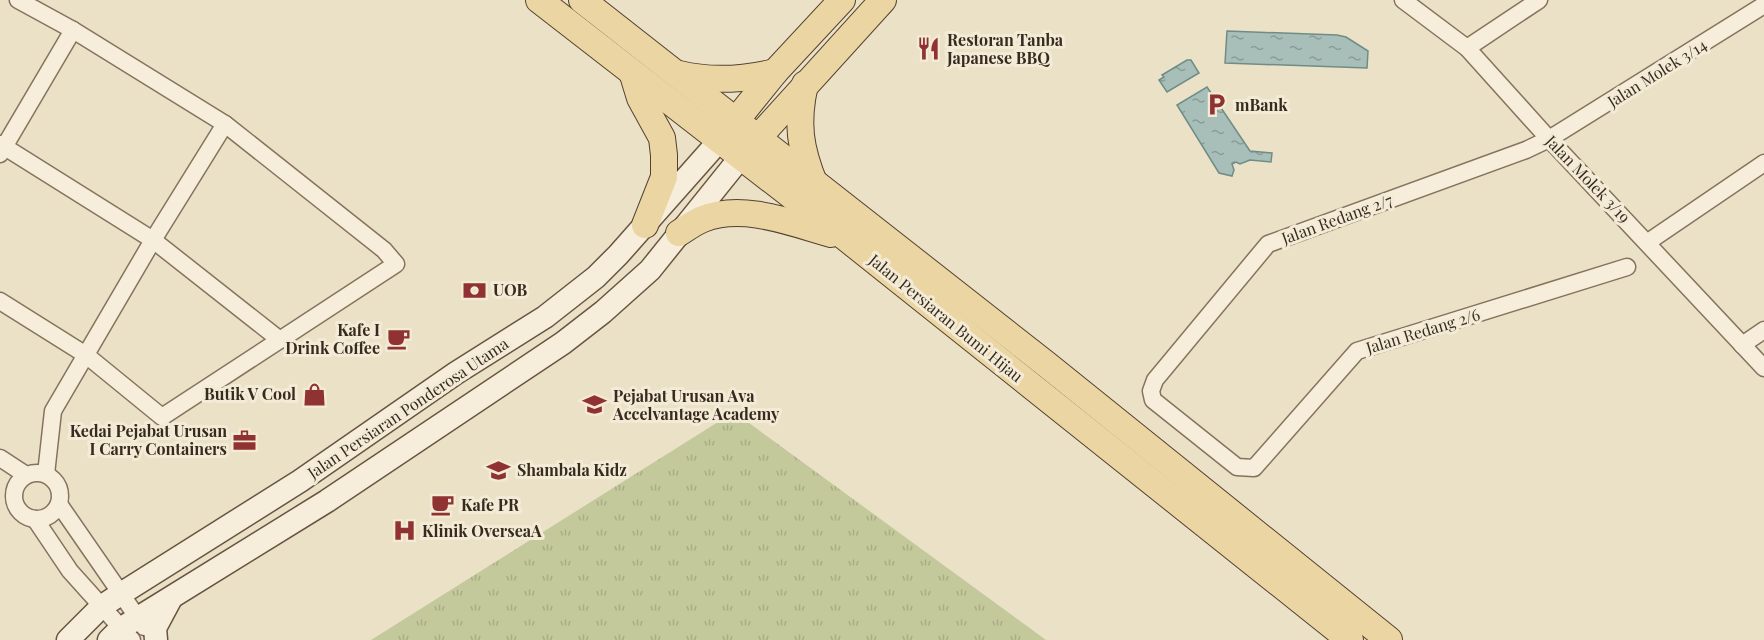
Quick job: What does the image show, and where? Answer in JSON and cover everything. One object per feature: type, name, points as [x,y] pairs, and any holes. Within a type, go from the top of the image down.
[{"type":"main road","name":"Jalan Persiaran Bumi Hijau","points":[[539,0],[846,238],[1350,640]]},
{"type":"main road","name":"Jalan Persiaran Bumi Hijau","points":[[582,0],[1176,467],[1389,640]]},
{"type":"main road","points":[[719,141],[775,72],[842,0]]},
{"type":"main road","points":[[740,158],[882,0]]},
{"type":"main road","points":[[673,73],[699,79],[728,80],[775,72]]},
{"type":"main road","points":[[633,75],[640,98],[662,138],[664,155],[664,177],[645,225]]},
{"type":"main road","points":[[805,84],[798,122],[807,164],[815,185]]},
{"type":"main road","name":"Jalan Persiaran Ponderosa Utama","points":[[68,640],[110,601],[300,481],[456,373],[545,317],[596,277],[719,141]]},
{"type":"main road","name":"Jalan Persiaran Ponderosa Utama","points":[[124,632],[170,600],[327,501],[563,343],[603,312],[650,270],[740,158]]},
{"type":"main road","points":[[679,233],[702,219],[737,213],[761,216],[846,238]]},
{"type":"main road","points":[[1157,487],[1176,467]]},
{"type":"main road","points":[[1295,596],[1293,590],[1300,579],[1313,579]]},
{"type":"main road","points":[[155,640],[155,628],[170,600]]},
{"type":"street","points":[[0,301],[86,355],[162,417],[396,264],[384,249],[225,124],[74,30],[18,0]]},
{"type":"street","name":"Jalan Molek 3/19","points":[[1403,0],[1467,48],[1549,140],[1648,242],[1764,368]]},
{"type":"street","points":[[1467,48],[1539,0]]},
{"type":"street","name":"Jalan Molek 3/14","points":[[1549,140],[1764,5]]},
{"type":"street","points":[[74,30],[2,148],[153,240],[280,340]]},
{"type":"street","points":[[46,474],[53,411],[153,240],[225,124]]},
{"type":"street","name":"Jalan Redang 2/7","points":[[1151,391],[1155,380],[1268,243],[1549,140]]},
{"type":"street","points":[[1648,242],[1764,163]]},
{"type":"street","name":"Jalan Redang 2/6","points":[[1151,391],[1153,400],[1237,467],[1254,468],[1357,351],[1627,267]]},
{"type":"street","points":[[1742,345],[1764,330]]},
{"type":"street","points":[[0,458],[26,475],[46,474],[52,478],[60,490],[59,504],[51,515],[35,519]]},
{"type":"street","points":[[26,475],[7,488],[20,511],[35,519],[70,571],[110,601]]},
{"type":"street","points":[[59,504],[93,556],[124,632],[155,640]]},
{"type":"street","points":[[70,571],[93,556]]},
{"type":"green space","points":[[734,412],[1046,640],[371,640]]},
{"type":"water","points":[[1227,31],[1346,37],[1368,51],[1367,68],[1225,63]]},
{"type":"water","points":[[1187,60],[1191,60],[1199,73],[1167,92],[1159,80],[1164,77],[1162,75]]},
{"type":"water","points":[[1207,87],[1250,151],[1272,153],[1271,162],[1250,160],[1240,164],[1236,162],[1232,164],[1234,170],[1232,176],[1219,173],[1177,105]]},
{"type":"place","name":"Restoran Tanba Japanese BBQ","points":[[929,49]]},
{"type":"place","name":"mBank","points":[[1217,105]]},
{"type":"place","name":"UOB","points":[[475,290]]},
{"type":"place","name":"Kafe I Drink Coffee","points":[[398,339]]},
{"type":"place","name":"Butik V Cool","points":[[314,394]]},
{"type":"place","name":"Pejabat Urusan Ava Accelvantage Academy","points":[[595,405]]},
{"type":"place","name":"Kedai Pejabat Urusan I Carry Containers","points":[[245,440]]},
{"type":"place","name":"Shambala Kidz","points":[[499,470]]},
{"type":"place","name":"Kafe PR","points":[[443,505]]},
{"type":"place","name":"Klinik OverseaA","points":[[404,531]]}]
